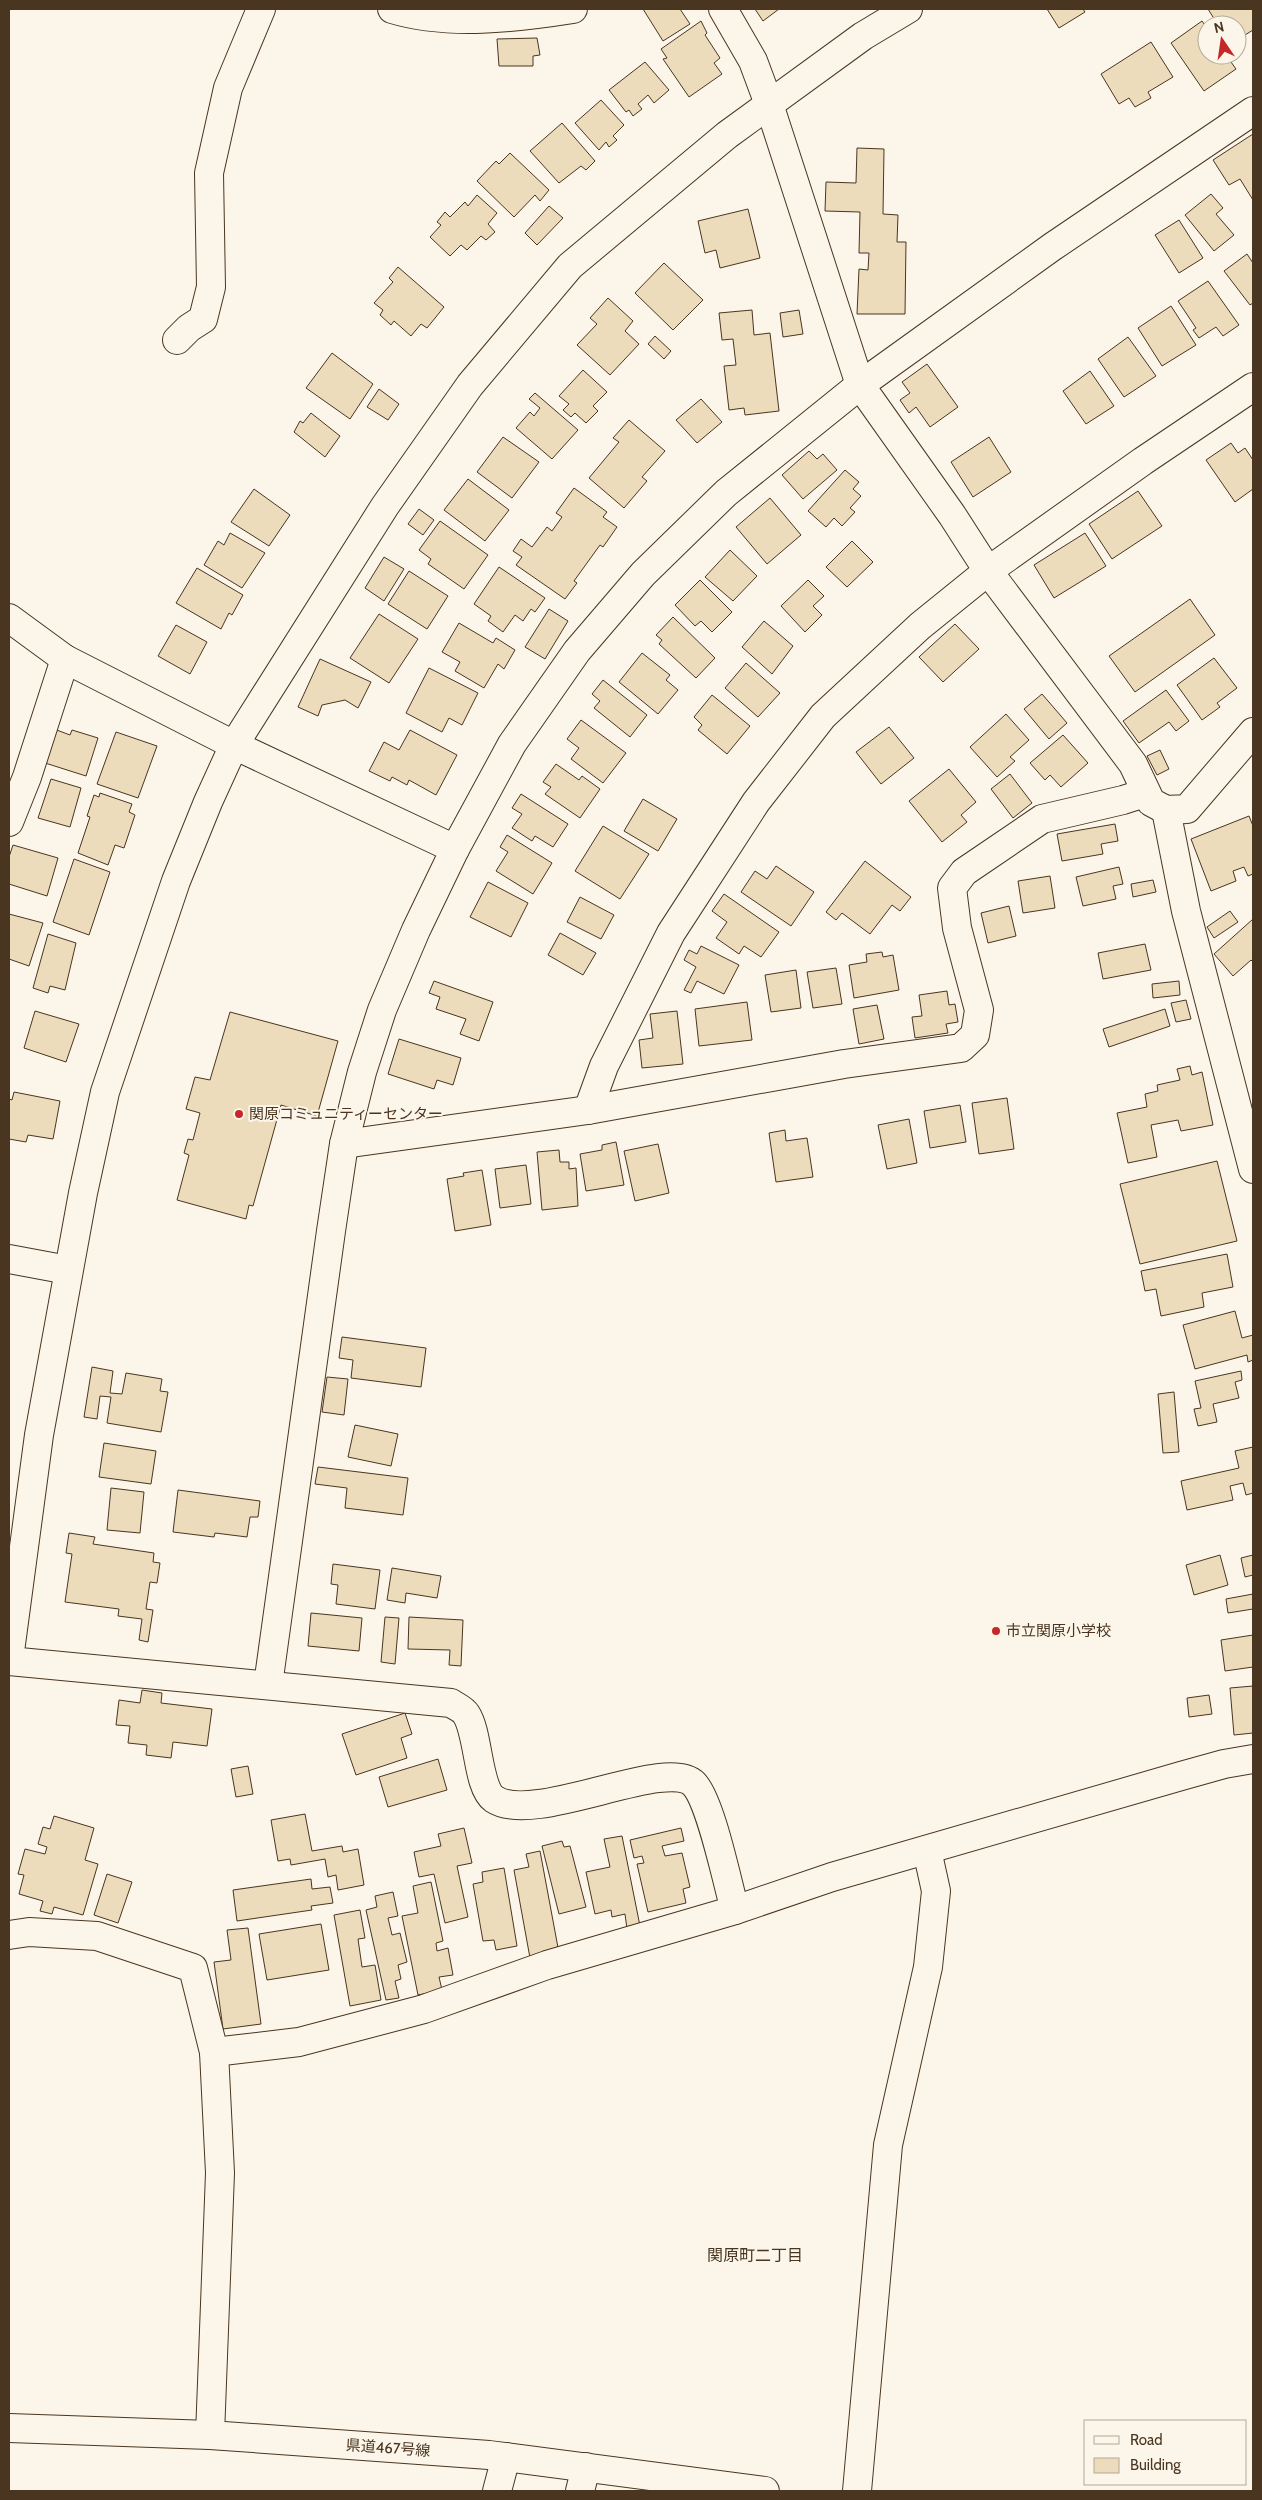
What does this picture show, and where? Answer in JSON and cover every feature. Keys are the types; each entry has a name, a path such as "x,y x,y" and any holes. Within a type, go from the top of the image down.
{"street":[{"path":"177,340 189,328 203,320 211,287 209,173 228,88 260,9"},
{"path":"392,9 456,18 516,18 573,9"},
{"path":"723,9 753,61 769,104 860,385 952,515 988,571 1133,764 1145,793 1151,802 1166,810 1187,809 1253,732"},
{"path":"735,1910 704,1799 693,1783 678,1777 646,1781 540,1803 514,1805 494,1799 484,1784 482,1767 466,1713 451,1702 9,1660 39,1435 68,1270 105,1092 176,881 208,802 234,745 385,506 476,378 570,266 769,104 863,36 908,9"},
{"path":"268,1685 344,1144 362,1072 382,1010 416,930 455,849 512,744 577,651 643,574 726,493 860,385 1052,248 1253,111"},
{"path":"588,1110 604,1066 671,933 756,802 823,716 920,626 988,571 1143,461 1253,387"},
{"path":"9,618 65,659 234,745 455,849"},
{"path":"9,822 27,777 65,659"},
{"path":"344,1144 588,1110 844,1064 961,1048 975,1035 979,1010 957,928 952,888 964,872 1042,819 1145,793"},
{"path":"1166,810 1186,911 1253,1169"},
{"path":"9,1259 68,1270"},
{"path":"214,2052 299,2042 424,2009 548,1965 735,1910 832,1877 1224,1764 1253,1759"},
{"path":"857,2491 888,2145 928,1967 936,1891 927,1850"},
{"path":"9,1935 29,1932 97,1936 193,1968 214,2052 220,2172 210,2435"},
{"name":"県道467号線","path":"9,2428 210,2435 506,2457 583,2479 765,2491"},
{"path":"497,2491 506,2457"}],"building":[{"path":"643,9 680,9 690,24 663,41"},
{"path":"755,9 779,9 763,21"},
{"path":"1047,9 1083,9 1085,12 1059,28"},
{"path":"1208,9 1253,9 1253,30 1247,34 1247,15 1212,15"},
{"path":"701,21 707,33 705,35 720,58 714,63 722,74 689,97 663,59 667,58 661,49"},
{"path":"1197,25 1197,65 1233,65 1236,69 1204,91 1171,43"},
{"path":"537,38 540,55 533,56 533,66 499,66 497,39"},
{"path":"1151,42 1173,77 1148,92 1151,98 1135,107 1129,98 1119,104 1101,74"},
{"path":"645,62 669,90 654,103 648,95 638,104 642,109 633,116 629,110 626,112 609,90"},
{"path":"601,100 624,125 613,136 617,140 609,147 606,142 599,150 575,123"},
{"path":"562,123 595,161 586,170 581,166 559,183 530,151"},
{"path":"1253,134 1253,200 1240,179 1229,185 1213,160"},
{"path":"857,148 884,149 883,214 898,215 897,242 906,242 905,314 857,314 859,269 868,270 869,253 859,253 860,212 825,211 826,182 856,183"},
{"path":"510,153 549,190 540,201 535,195 514,217 477,181 496,161 499,164"},
{"path":"1211,194 1223,208 1216,214 1234,235 1214,251 1185,215"},
{"path":"477,195 497,213 488,224 495,232 486,240 481,236 467,250 461,245 450,256 430,237 441,225 437,222 445,212 450,217 465,202 468,206"},
{"path":"549,206 563,218 537,245 525,233"},
{"path":"748,209 760,258 720,268 716,250 705,253 698,221"},
{"path":"1179,220 1203,258 1179,273 1155,235"},
{"path":"1247,254 1253,263 1253,303 1250,305 1224,271"},
{"path":"664,263 703,300 673,330 635,293"},
{"path":"398,267 444,307 427,328 421,324 411,336 394,321 391,325 380,315 383,310 374,303 393,282 389,278"},
{"path":"1208,281 1239,325 1223,336 1216,327 1199,338 1193,330 1196,328 1178,301"},
{"path":"608,298 633,321 625,331 639,344 610,375 577,345 597,324 590,318"},
{"path":"1171,306 1196,345 1162,366 1138,328"},
{"path":"752,310 754,335 770,333 779,411 745,415 744,408 729,410 724,366 736,365 733,339 722,340 719,313"},
{"path":"799,310 803,334 783,337 780,313"},
{"path":"655,336 671,351 664,359 648,344"},
{"path":"1128,337 1156,376 1124,397 1098,359"},
{"path":"332,353 373,384 350,419 306,388"},
{"path":"927,364 958,407 930,427 916,407 909,413 900,400 910,393 902,382"},
{"path":"583,370 607,392 593,406 598,411 586,423 575,413 571,417 563,410 569,404 559,396"},
{"path":"1090,371 1114,406 1086,424 1063,391"},
{"path":"379,389 399,404 388,420 367,407"},
{"path":"535,393 578,430 552,459 516,428 530,412 534,416 540,408 529,399"},
{"path":"701,399 722,422 697,443 676,420"},
{"path":"311,413 340,436 325,457 294,432 300,421 303,423"},
{"path":"629,420 665,451 642,477 647,481 624,508 589,478 619,442 613,438"},
{"path":"503,437 539,462 512,498 477,472"},
{"path":"989,437 1011,472 973,497 951,462"},
{"path":"1231,443 1238,453 1245,448 1253,460 1253,489 1235,502 1206,460"},
{"path":"809,451 817,459 823,454 837,470 803,499 782,475"},
{"path":"845,470 859,482 853,489 861,496 850,508 855,512 842,526 834,518 826,527 808,511"},
{"path":"468,479 509,510 485,541 444,510"},
{"path":"574,488 607,512 603,517 617,527 603,547 600,545 574,581 577,583 565,599 516,565 522,557 513,551 521,539 532,547 547,527 552,531 562,517 556,513"},
{"path":"254,489 290,515 269,546 231,522"},
{"path":"1138,491 1162,526 1112,559 1089,524"},
{"path":"770,498 801,535 767,564 736,527"},
{"path":"419,509 434,520 423,535 408,524"},
{"path":"440,521 488,555 464,589 428,564 431,559 419,550"},
{"path":"230,533 265,553 242,588 204,565 218,541 224,545"},
{"path":"1085,533 1106,566 1054,598 1034,565"},
{"path":"852,541 873,562 847,587 826,567"},
{"path":"730,550 757,576 733,601 705,577"},
{"path":"384,557 404,569 384,601 365,588"},
{"path":"499,567 545,598 535,612 531,609 523,621 515,615 503,632 488,621 491,616 474,604"},
{"path":"197,568 243,595 232,615 229,613 221,629 176,603"},
{"path":"409,571 448,596 427,629 388,604"},
{"path":"700,580 732,612 712,632 701,621 695,626 675,605"},
{"path":"808,580 824,596 813,606 822,615 805,632 781,606"},
{"path":"1190,599 1215,635 1135,692 1109,656"},
{"path":"549,609 568,621 545,659 525,647"},
{"path":"379,614 418,639 389,683 350,658"},
{"path":"673,617 715,658 696,678 659,644 662,640 656,635"},
{"path":"764,621 793,646 772,674 742,647"},
{"path":"459,623 493,643 496,638 515,650 504,669 498,664 484,688 455,671 460,662 442,652"},
{"path":"955,624 979,649 943,682 919,657"},
{"path":"176,625 207,642 190,674 158,656"},
{"path":"642,653 670,675 666,680 678,690 658,714 619,682"},
{"path":"1214,658 1237,688 1217,703 1220,707 1202,720 1177,685"},
{"path":"320,659 371,682 358,708 345,700 322,705 318,716 298,707"},
{"path":"746,663 780,693 758,717 725,688"},
{"path":"429,668 478,693 462,725 449,718 442,732 406,713"},
{"path":"603,680 647,715 630,737 594,708 600,701 592,694"},
{"path":"1166,690 1189,721 1176,731 1169,722 1139,743 1123,721"},
{"path":"1042,694 1067,723 1049,739 1024,709"},
{"path":"712,695 750,726 727,754 698,730 702,725 694,717"},
{"path":"1006,714 1029,740 1010,757 1015,761 997,777 970,747"},
{"path":"581,720 626,753 603,783 571,759 579,748 567,739"},
{"path":"889,727 914,758 881,784 856,752"},
{"path":"54,729 70,735 72,730 98,738 86,776 42,762"},
{"path":"410,730 457,755 436,795 409,780 407,785 392,777 390,781 369,771 384,742 399,750"},
{"path":"116,732 157,746 138,798 97,784"},
{"path":"1063,735 1088,763 1061,787 1050,775 1045,780 1030,763"},
{"path":"1160,750 1169,769 1157,775 1147,756"},
{"path":"556,764 579,780 582,776 600,789 580,818 545,794 551,787 543,782"},
{"path":"949,769 976,802 961,815 967,822 942,842 909,801"},
{"path":"1010,774 1032,803 1013,818 991,789"},
{"path":"51,779 81,788 70,827 38,818"},
{"path":"100,793 132,804 129,812 135,815 124,848 115,845 108,865 78,853 90,817 87,816 94,795 99,797"},
{"path":"521,794 568,824 553,847 535,836 532,841 512,828 522,814 512,808"},
{"path":"643,799 677,819 658,851 624,831"},
{"path":"1249,816 1253,826 1253,874 1248,876 1244,867 1233,871 1236,881 1211,891 1191,839"},
{"path":"1115,824 1118,841 1101,844 1103,854 1062,861 1057,834"},
{"path":"603,826 649,854 620,899 575,871"},
{"path":"507,835 552,863 533,894 496,871 508,852 500,847"},
{"path":"13,845 58,858 47,896 9,884 9,857"},
{"path":"74,859 110,872 89,935 53,922"},
{"path":"865,861 911,897 900,911 892,905 870,934 842,913 836,920 826,912"},
{"path":"776,866 814,892 791,926 741,892 755,871 767,879"},
{"path":"1119,867 1123,884 1113,886 1116,899 1083,906 1076,877"},
{"path":"1050,876 1055,908 1023,913 1018,881"},
{"path":"1153,880 1156,892 1133,897 1131,884"},
{"path":"488,882 528,903 511,937 470,917"},
{"path":"724,894 779,932 761,957 744,946 739,954 716,938 727,922 712,911"},
{"path":"580,897 614,915 601,939 567,922"},
{"path":"1009,906 1016,936 988,943 981,913"},
{"path":"1230,911 1238,922 1214,938 1207,927"},
{"path":"9,914 43,923 29,966 9,959"},
{"path":"1253,919 1253,962 1251,960 1233,976 1214,954"},
{"path":"560,933 596,953 583,975 548,955"},
{"path":"48,934 76,943 65,990 50,986 48,993 33,988"},
{"path":"1145,944 1151,970 1103,979 1098,953"},
{"path":"701,946 739,965 724,994 697,981 691,993 684,990 696,967 684,960 689,950 697,954"},
{"path":"882,952 883,957 893,955 899,990 854,998 849,965 867,962 866,954"},
{"path":"836,968 842,1004 813,1008 807,972"},
{"path":"796,970 801,1008 771,1012 765,975"},
{"path":"434,981 493,1002 479,1041 460,1034 466,1019 436,1009 440,997 429,993"},
{"path":"1179,981 1180,995 1153,998 1152,984"},
{"path":"947,991 949,1005 955,1004 958,1022 946,1024 948,1033 915,1038 912,1017 922,1016 919,995"},
{"path":"1186,1000 1191,1019 1176,1022 1171,1003"},
{"path":"747,1002 752,1040 699,1046 695,1009"},
{"path":"877,1005 884,1039 859,1044 853,1009"},
{"path":"1165,1009 1170,1026 1109,1047 1103,1029"},
{"path":"35,1011 79,1024 66,1062 24,1048"},
{"path":"677,1011 683,1064 642,1068 639,1040 653,1038 650,1014"},
{"name":"関原コミュニティーセンター","path":"230,1012 338,1041 317,1116 281,1105 253,1206 249,1205 246,1219 177,1200 189,1155 184,1153 188,1139 193,1140 200,1113 186,1109 195,1077 210,1080"},
{"path":"399,1039 461,1058 453,1085 437,1080 434,1089 388,1074"},
{"path":"1190,1066 1192,1075 1202,1072 1213,1125 1181,1131 1178,1120 1151,1125 1157,1157 1128,1163 1117,1113 1147,1107 1145,1094 1158,1091 1157,1085 1180,1080 1177,1069"},
{"path":"14,1092 60,1101 53,1139 28,1135 26,1142 9,1139 9,1099 12,1100"},
{"path":"1007,1098 1014,1149 979,1154 972,1103"},
{"path":"960,1105 966,1142 930,1148 924,1111"},
{"path":"909,1119 917,1163 887,1169 878,1125"},
{"path":"785,1130 786,1141 807,1138 813,1177 776,1182 769,1133"},
{"path":"616,1142 624,1185 586,1191 580,1154 602,1150 602,1145"},
{"path":"658,1144 669,1193 635,1201 624,1151"},
{"path":"559,1150 560,1162 569,1162 569,1169 576,1168 578,1206 542,1210 537,1152"},
{"path":"1217,1161 1237,1241 1140,1264 1120,1184"},
{"path":"526,1165 531,1204 500,1208 495,1169"},
{"path":"482,1170 491,1225 455,1231 447,1179 464,1176 463,1173"},
{"path":"1227,1254 1233,1287 1202,1293 1204,1307 1161,1316 1156,1289 1145,1291 1141,1271"},
{"path":"1235,1311 1242,1338 1253,1335 1253,1360 1248,1362 1247,1355 1195,1369 1183,1325"},
{"path":"342,1337 426,1348 421,1387 351,1378 353,1360 339,1358"},
{"path":"92,1367 113,1371 110,1393 122,1394 126,1373 162,1379 160,1391 168,1392 161,1432 107,1423 111,1397 100,1396 97,1419 84,1417"},
{"path":"1241,1371 1242,1380 1235,1382 1239,1398 1213,1404 1217,1422 1198,1426 1194,1409 1201,1408 1195,1381"},
{"path":"327,1377 348,1379 344,1415 322,1412"},
{"path":"1174,1392 1179,1452 1163,1453 1158,1394"},
{"path":"355,1425 398,1434 391,1466 348,1457"},
{"path":"104,1443 156,1451 151,1484 99,1477"},
{"path":"1253,1447 1253,1493 1246,1495 1243,1483 1230,1486 1233,1500 1187,1510 1181,1481 1239,1468 1235,1451"},
{"path":"318,1467 408,1478 403,1515 345,1508 347,1488 315,1484"},
{"path":"111,1488 144,1492 140,1533 107,1530"},
{"path":"178,1490 260,1501 258,1517 250,1517 247,1537 215,1533 214,1537 173,1532"},
{"path":"69,1533 95,1537 93,1544 154,1553 153,1562 160,1563 157,1583 150,1582 146,1609 153,1610 148,1642 139,1640 142,1619 118,1616 119,1609 65,1602 72,1554 66,1553"},
{"path":"1220,1555 1228,1585 1194,1595 1186,1565"},
{"path":"1253,1555 1253,1575 1245,1577 1241,1558"},
{"path":"333,1564 380,1570 375,1609 336,1604 338,1585 331,1584"},
{"path":"392,1568 441,1576 437,1598 406,1593 405,1603 387,1600"},
{"path":"1253,1594 1253,1609 1228,1613 1226,1599"},
{"path":"311,1613 362,1618 359,1651 308,1646"},
{"path":"385,1617 399,1618 395,1664 381,1662"},
{"path":"409,1617 463,1620 461,1666 449,1665 450,1650 408,1649"},
{"path":"1253,1635 1253,1667 1225,1671 1221,1640"},
{"path":"1253,1686 1253,1733 1234,1735 1230,1688"},
{"path":"142,1690 162,1693 161,1703 212,1709 207,1746 173,1742 171,1758 146,1755 147,1745 128,1743 130,1726 116,1725 119,1700 140,1703"},
{"path":"1209,1695 1212,1714 1189,1717 1187,1698"},
{"path":"405,1713 412,1734 401,1738 407,1758 356,1775 342,1734"},
{"path":"438,1759 447,1790 388,1807 379,1777"},
{"path":"248,1766 253,1794 236,1797 231,1769"},
{"path":"305,1814 312,1851 342,1846 343,1852 358,1849 364,1885 338,1890 336,1875 328,1877 325,1859 291,1865 290,1859 278,1861 271,1820"},
{"path":"54,1816 94,1828 85,1860 98,1864 83,1915 54,1907 52,1914 40,1911 43,1901 19,1894 24,1875 18,1874 25,1849 45,1854 47,1847 38,1844 43,1827 50,1829"},
{"path":"464,1828 472,1863 457,1866 468,1917 445,1923 434,1874 419,1877 414,1852 441,1846 438,1834"},
{"path":"681,1828 684,1841 662,1846 665,1856 682,1853 690,1887 683,1889 686,1903 648,1912 637,1864 644,1863 642,1856 634,1858 630,1840"},
{"path":"622,1836 640,1926 627,1929 625,1914 612,1917 611,1910 595,1914 586,1872 610,1867 604,1839"},
{"path":"562,1841 564,1847 570,1846 586,1907 559,1914 542,1846"},
{"path":"540,1851 559,1953 530,1958 514,1870 529,1867 526,1854"},
{"path":"504,1868 517,1946 496,1950 494,1940 483,1941 473,1884 483,1882 482,1872"},
{"path":"107,1874 132,1882 118,1923 94,1915"},
{"path":"311,1879 312,1889 330,1887 333,1903 311,1906 312,1910 237,1921 233,1890"},
{"path":"431,1882 443,1941 436,1943 437,1951 448,1948 453,1975 439,1977 442,1990 418,1995 402,1916 418,1913 413,1886"},
{"path":"393,1892 398,1916 388,1918 392,1935 400,1933 407,1962 398,1965 401,1979 395,1981 399,1998 386,2000 366,1910 377,1907 375,1896"},
{"path":"360,1910 365,1938 358,1939 362,1967 375,1965 381,2000 350,2006 334,1915"},
{"path":"321,1924 329,1970 267,1980 259,1934"},
{"path":"248,1928 261,2024 223,2029 214,1962 231,1960 227,1930"}],"place":[{"name":"関原コミュニティーセンター","path":"239,1114"},
{"name":"市立関原小学校","path":"996,1631"}],"district":[{"name":"関原町二丁目","path":"755,2255"}]}
